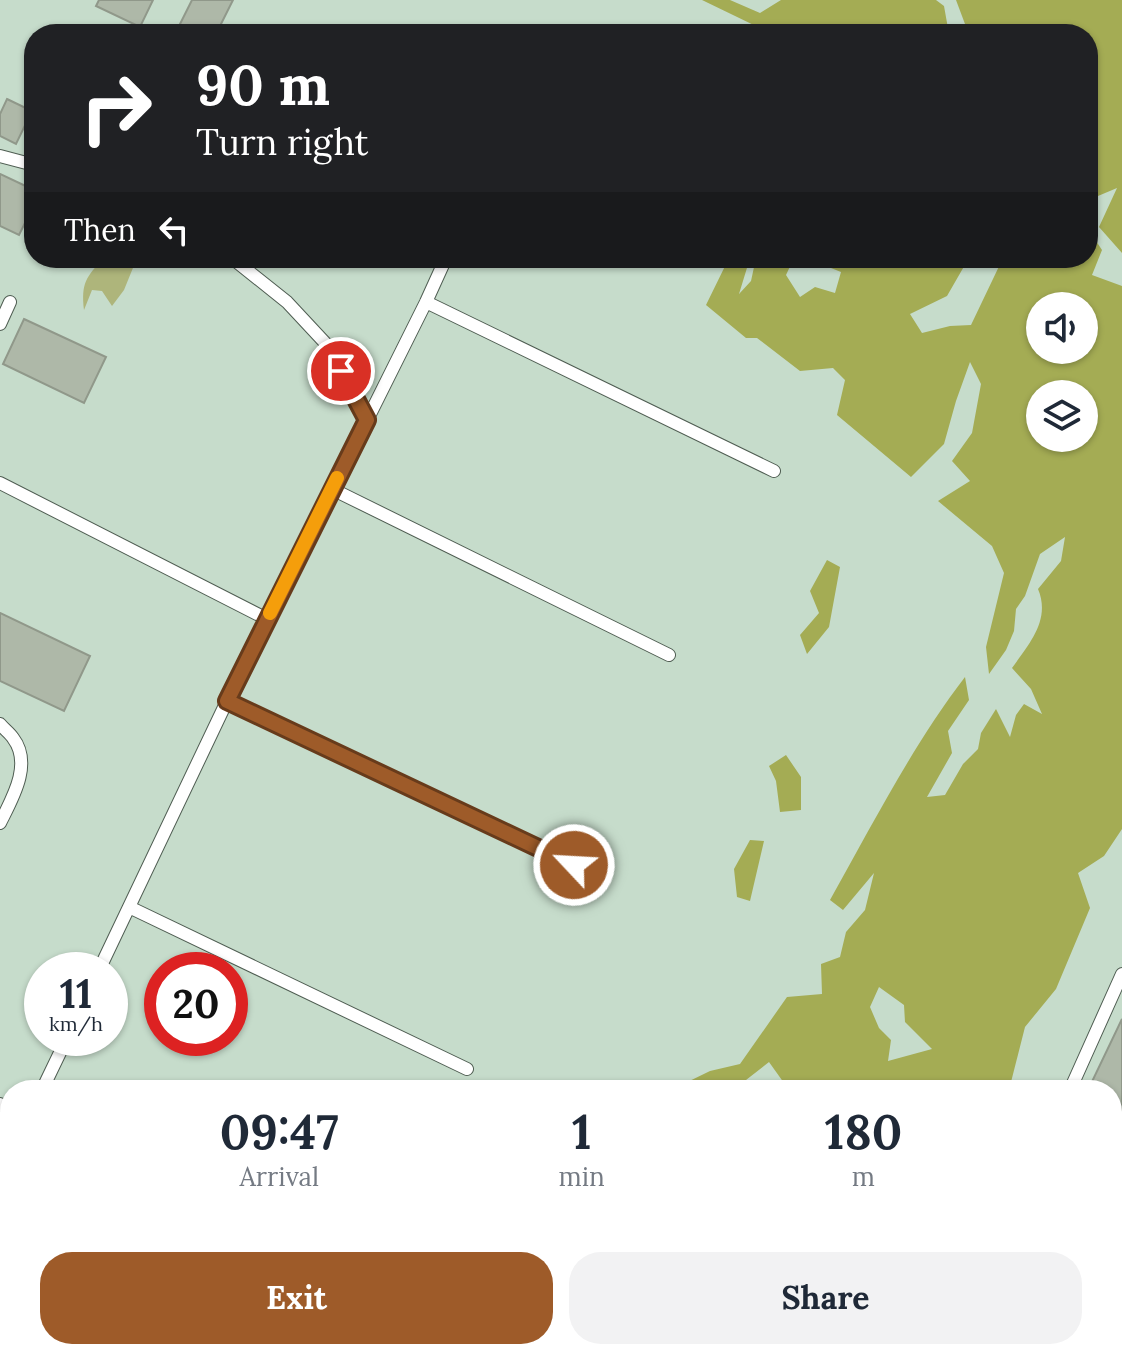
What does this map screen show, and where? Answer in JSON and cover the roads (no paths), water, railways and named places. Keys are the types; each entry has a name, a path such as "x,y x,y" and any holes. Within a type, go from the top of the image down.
{"lane":[{"path":"0,156 24,162"},
{"path":"244,268 287,302 328,346 367,420"},
{"path":"108,952 267,619 441,268"},
{"path":"0,324 10,302"},
{"path":"426,302 774,471"},
{"path":"0,483 267,619"},
{"path":"332,489 669,655"},
{"path":"227,701 574,865"},
{"path":"0,724 16,741 21,760 18,786 0,823"},
{"path":"129,907 467,1069"},
{"path":"1074,1080 1122,974"},
{"path":"47,1080 58,1056"}]}
